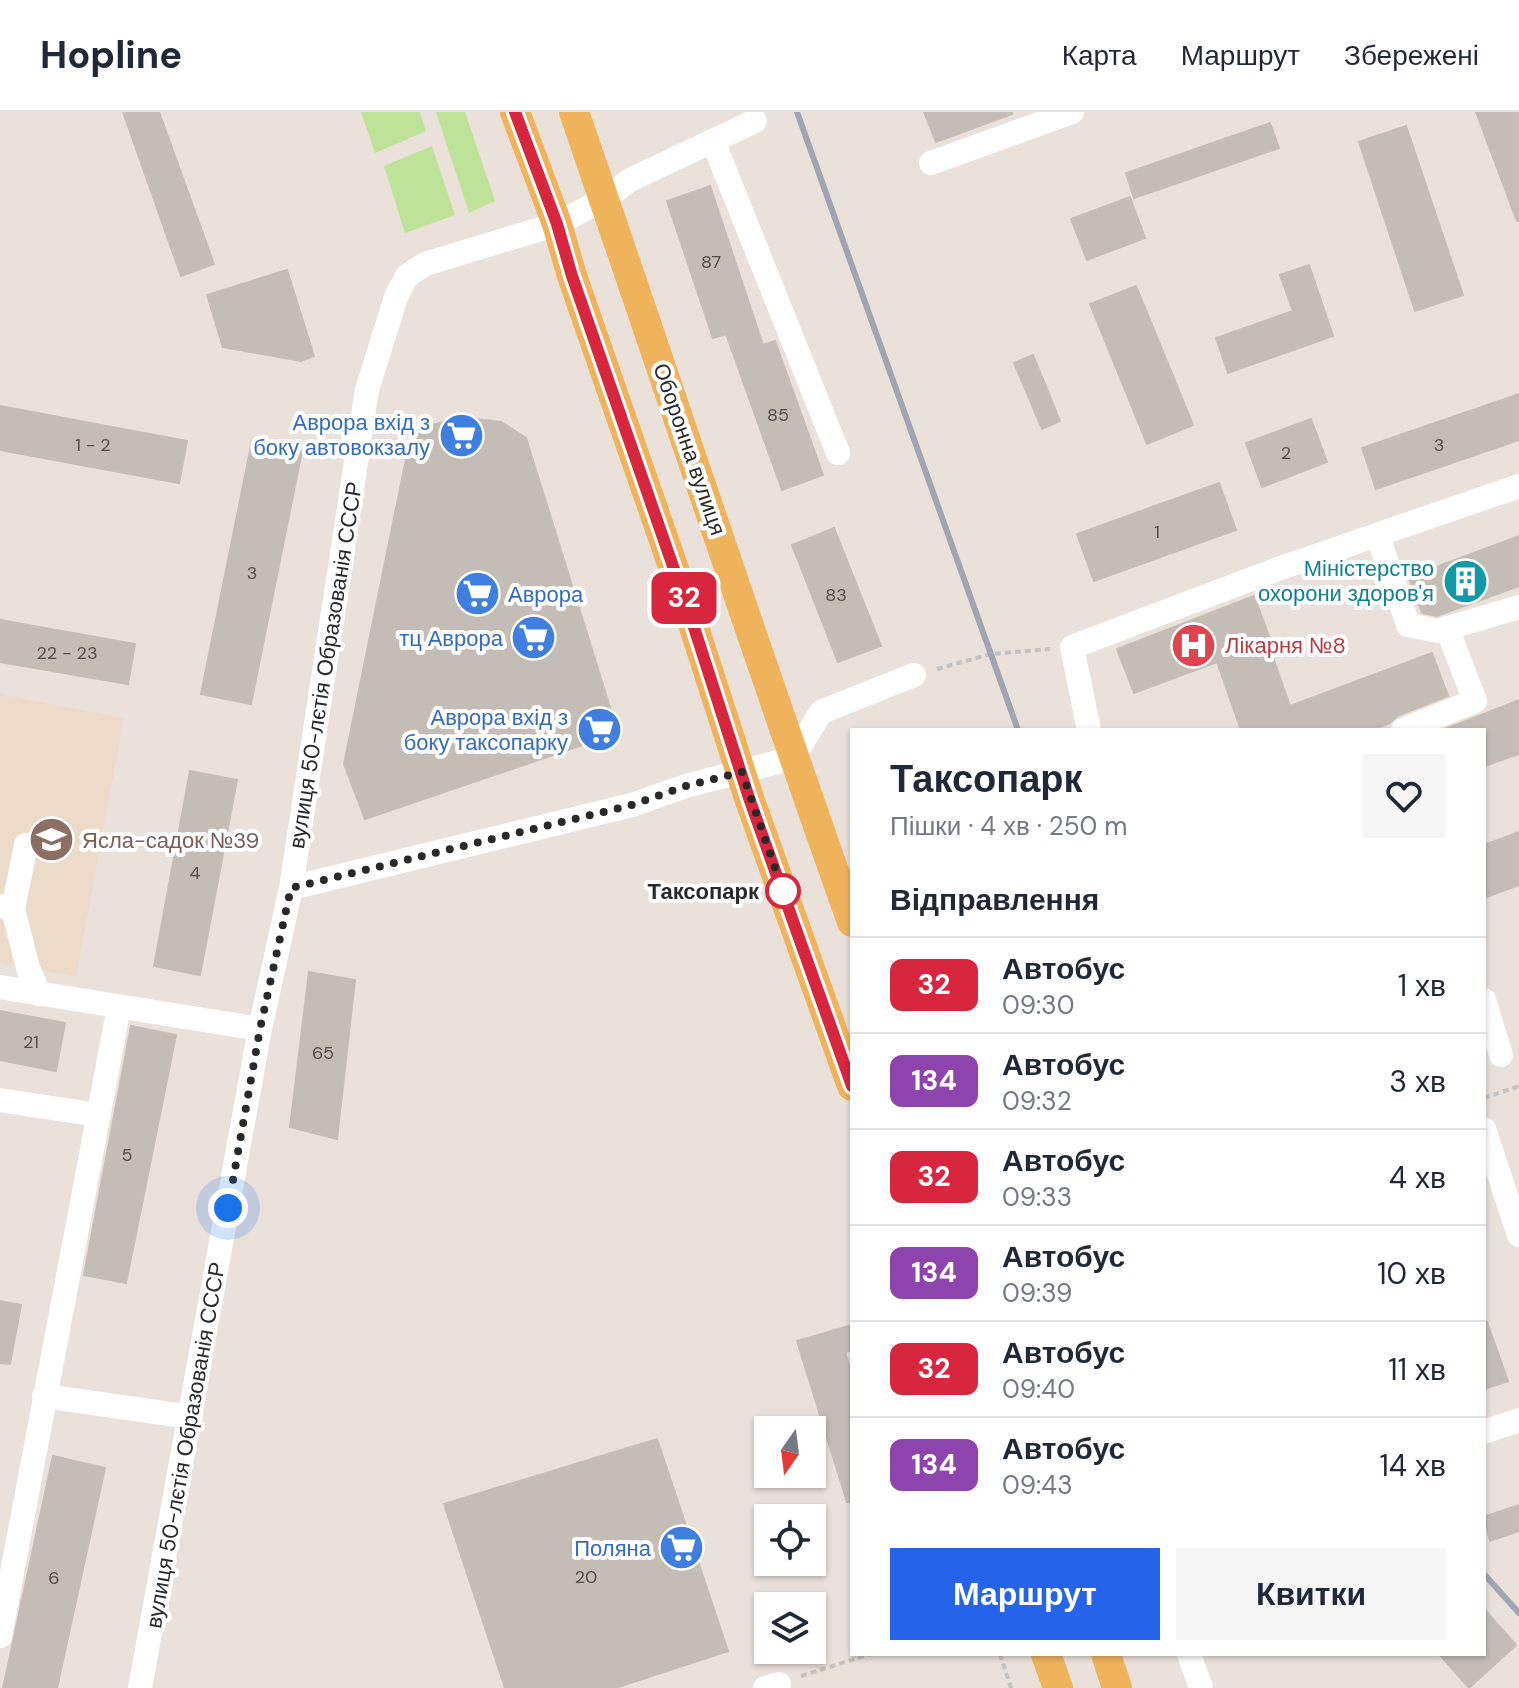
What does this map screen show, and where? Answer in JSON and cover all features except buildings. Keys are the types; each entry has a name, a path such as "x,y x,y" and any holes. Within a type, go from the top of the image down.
{"main road":[{"path":"515,112 557,224 572,276 850,1080"},
{"name":"Оборонна вулиця","path":"574,112 606,198 793,758 850,916"},
{"path":"1047,1656 1058,1688"},
{"path":"1107,1656 1117,1688"}],"street":[{"path":"931,163 1072,112"},
{"name":"вулиця 50-лєтія Образованія СССР","path":"140,1688 260,1029 291,888 367,390 396,297 407,276 425,264 557,224 606,198 630,180 755,121"},
{"path":"713,141 838,453"},
{"path":"1089,728 1072,647 1278,569 1519,486"},
{"path":"1378,536 1408,625 1438,631 1519,607"},
{"path":"1408,728 1475,701 1447,628"},
{"path":"291,888 632,805 686,786 793,758 821,712 914,675"},
{"path":"26,845 6,908 39,994"},
{"path":"0,987 260,1029"},
{"path":"1486,1006 1501,1055"},
{"path":"0,1636 119,1007"},
{"path":"0,1100 98,1115"},
{"path":"1486,1135 1519,1235"},
{"path":"44,1396 191,1417"},
{"path":"1486,1431 1519,1420"},
{"path":"1190,1656 1201,1688"}],"path":[{"path":"914,675 991,654 1072,647"},
{"path":"1486,1097 1519,1086"},
{"path":"772,1686 865,1656"},
{"path":"1001,1656 1011,1688"}],"shaded area":[{"name":"Ясла-садок №39","path":"0,694 124,718 76,977 0,963"}],"green space":[{"path":"361,112 420,112 426,131 375,153"},
{"path":"436,112 465,112 495,201 469,213"},
{"path":"432,146 455,215 405,233 384,166"}],"railway":[{"path":"797,112 1017,728"},
{"path":"1486,1576 1519,1613"}],"bus line":[{"name":"32","path":"515,112 557,224 749,798 850,1080"}],"place":[{"name":"Аврора вхід з боку автовокзалу","path":"461,435"},
{"name":"Міністерство охорони здоров'я","path":"1465,581"},
{"name":"Аврора","path":"477,594"},
{"name":"тц Аврора","path":"534,638"},
{"name":"Лікарня №8","path":"1194,645"},
{"name":"Аврора вхід з боку таксопарку","path":"599,730"},
{"name":"Ясла-садок №39","path":"51,840"},
{"name":"Таксопарк","path":"783,891"},
{"name":"Поляна","path":"682,1548"}],"route":[{"path":"228,1208 260,1029 291,888 632,805 686,786 742,772 783,891"}]}
